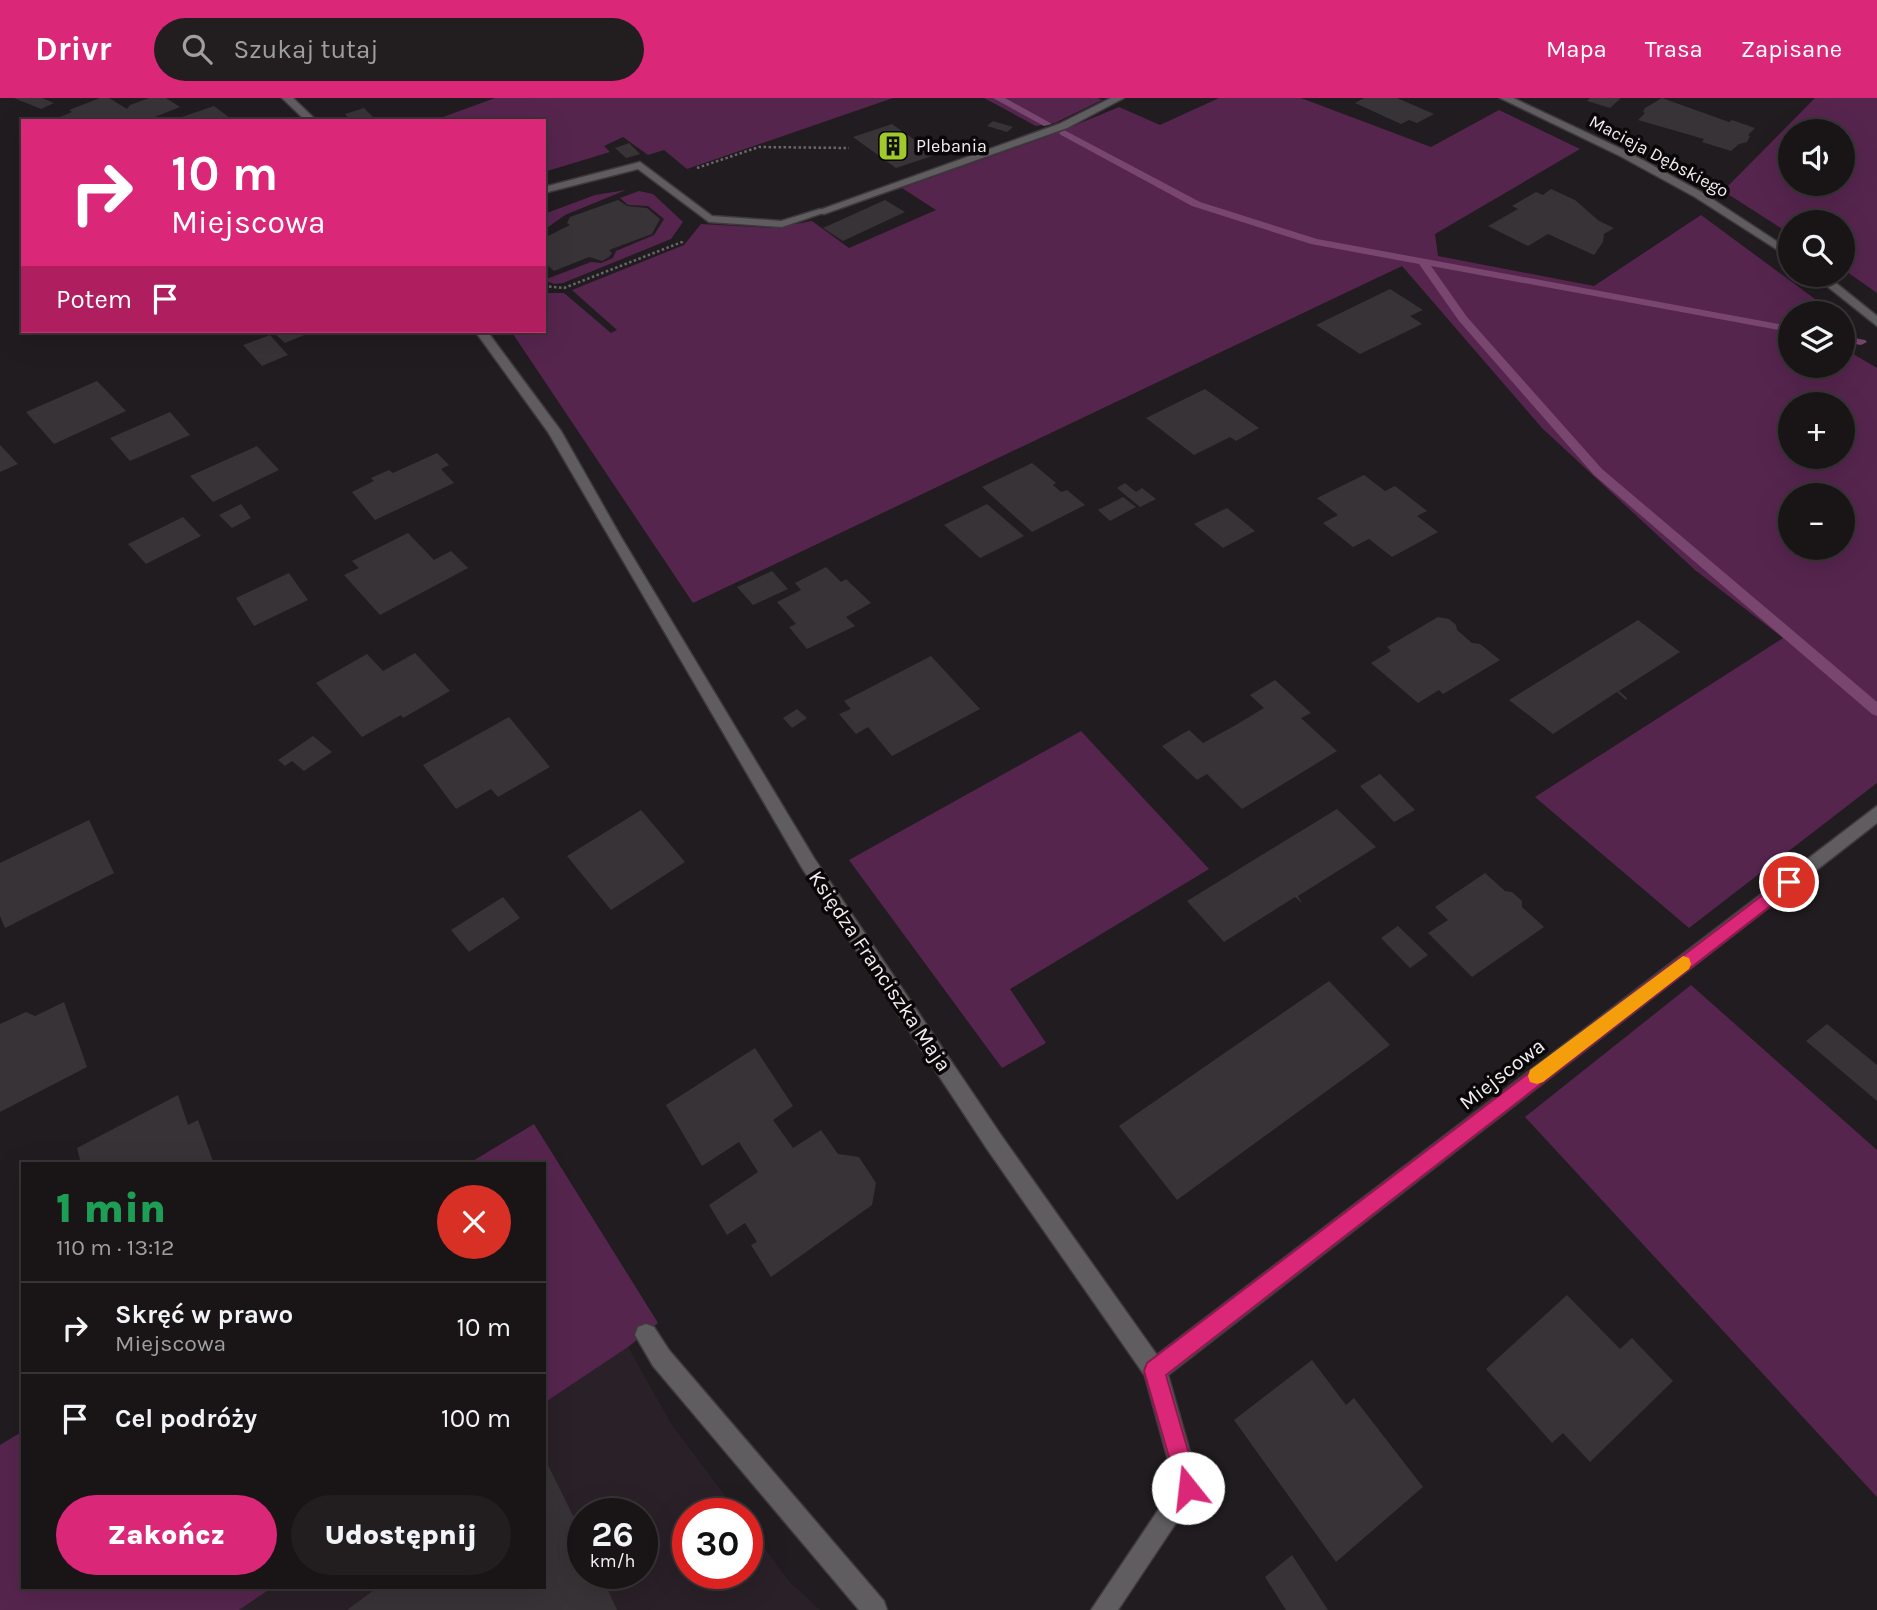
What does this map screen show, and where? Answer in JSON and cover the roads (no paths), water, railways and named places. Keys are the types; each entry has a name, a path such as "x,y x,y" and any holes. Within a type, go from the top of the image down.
{"street":[{"path":"287,98 310,119"},
{"path":"546,189 640,165 709,219 782,224 1062,126 1119,98"},
{"name":"Macieja Dębskiego","path":"1505,98 1624,154 1699,195 1778,246"},
{"path":"1834,287 1877,322"},
{"name":"Księdza Franciszka Maja","path":"482,333 554,431 808,863 993,1142 1155,1371 1188,1488 1103,1610"},
{"name":"Miejscowa","path":"1155,1371 1877,813"},
{"path":"646,1335 661,1358 875,1610"}],"waterway":[{"path":"998,98 1047,124"},
{"path":"1064,133 1196,204 1315,242 1422,262"},
{"path":"1422,262 1778,327"},
{"path":"1422,262 1463,319 1598,472 1877,710"},
{"path":"1855,341 1861,342"}],"place":[{"name":"Plebania","path":"893,146"}]}
